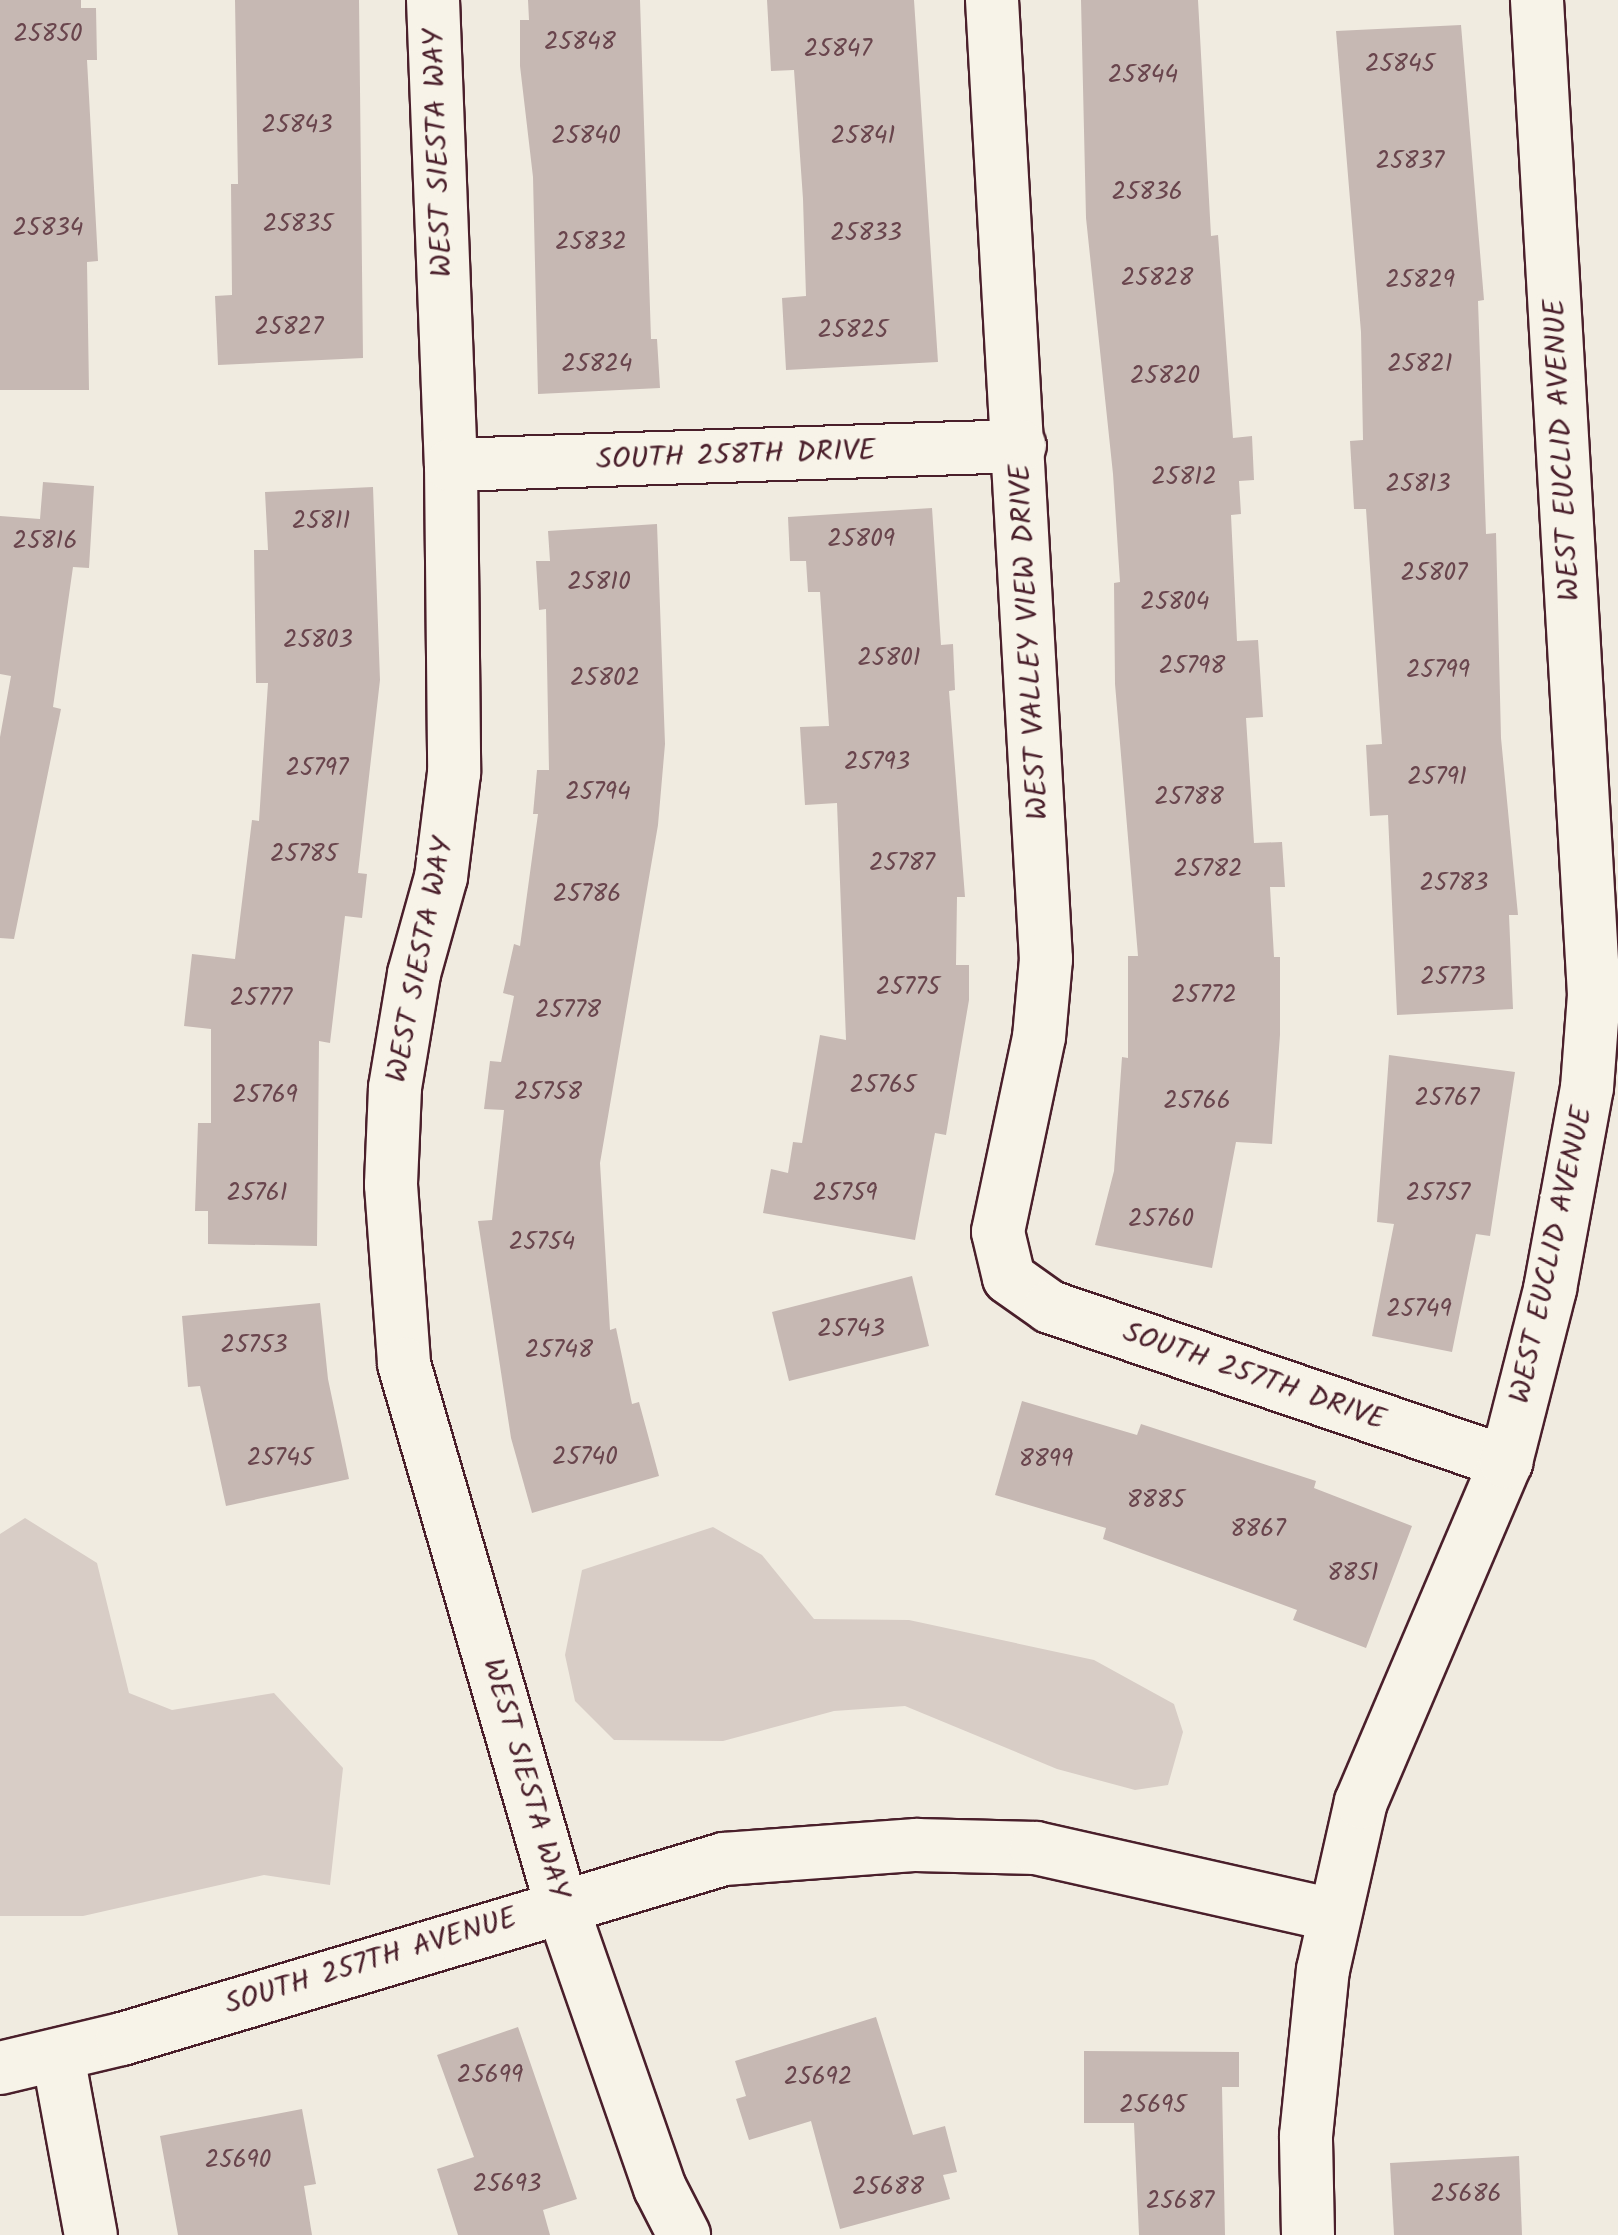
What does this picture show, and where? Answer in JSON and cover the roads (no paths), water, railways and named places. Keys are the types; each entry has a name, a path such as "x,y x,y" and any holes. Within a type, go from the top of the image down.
{"street":[{"name":"WEST SIESTA WAY","path":"433,0 452,465 454,773 442,876 414,974 396,1088 395,1270 404,1364 561,1904 660,2188 684,2235"},
{"name":"WEST VALLEY VIEW DRIVE","path":"992,0 1046,958 1039,1037 998,1232 1009,1278"},
{"name":"WEST EUCLID AVENUE","path":"1308,2235 1306,2136 1334,1915 1360,1802 1506,1462 1574,1175 1594,995 1538,0"},
{"name":"SOUTH 258TH DRIVE","path":"452,465 1020,446"},
{"name":"SOUTH 257TH DRIVE","path":"1009,1278 1050,1307 1506,1462"},
{"name":"SOUTH 257TH AVENUE","path":"0,2068 58,2056 561,1904 724,1859 916,1844 1036,1848 1334,1915"},
{"path":"58,2056 91,2235"}]}
